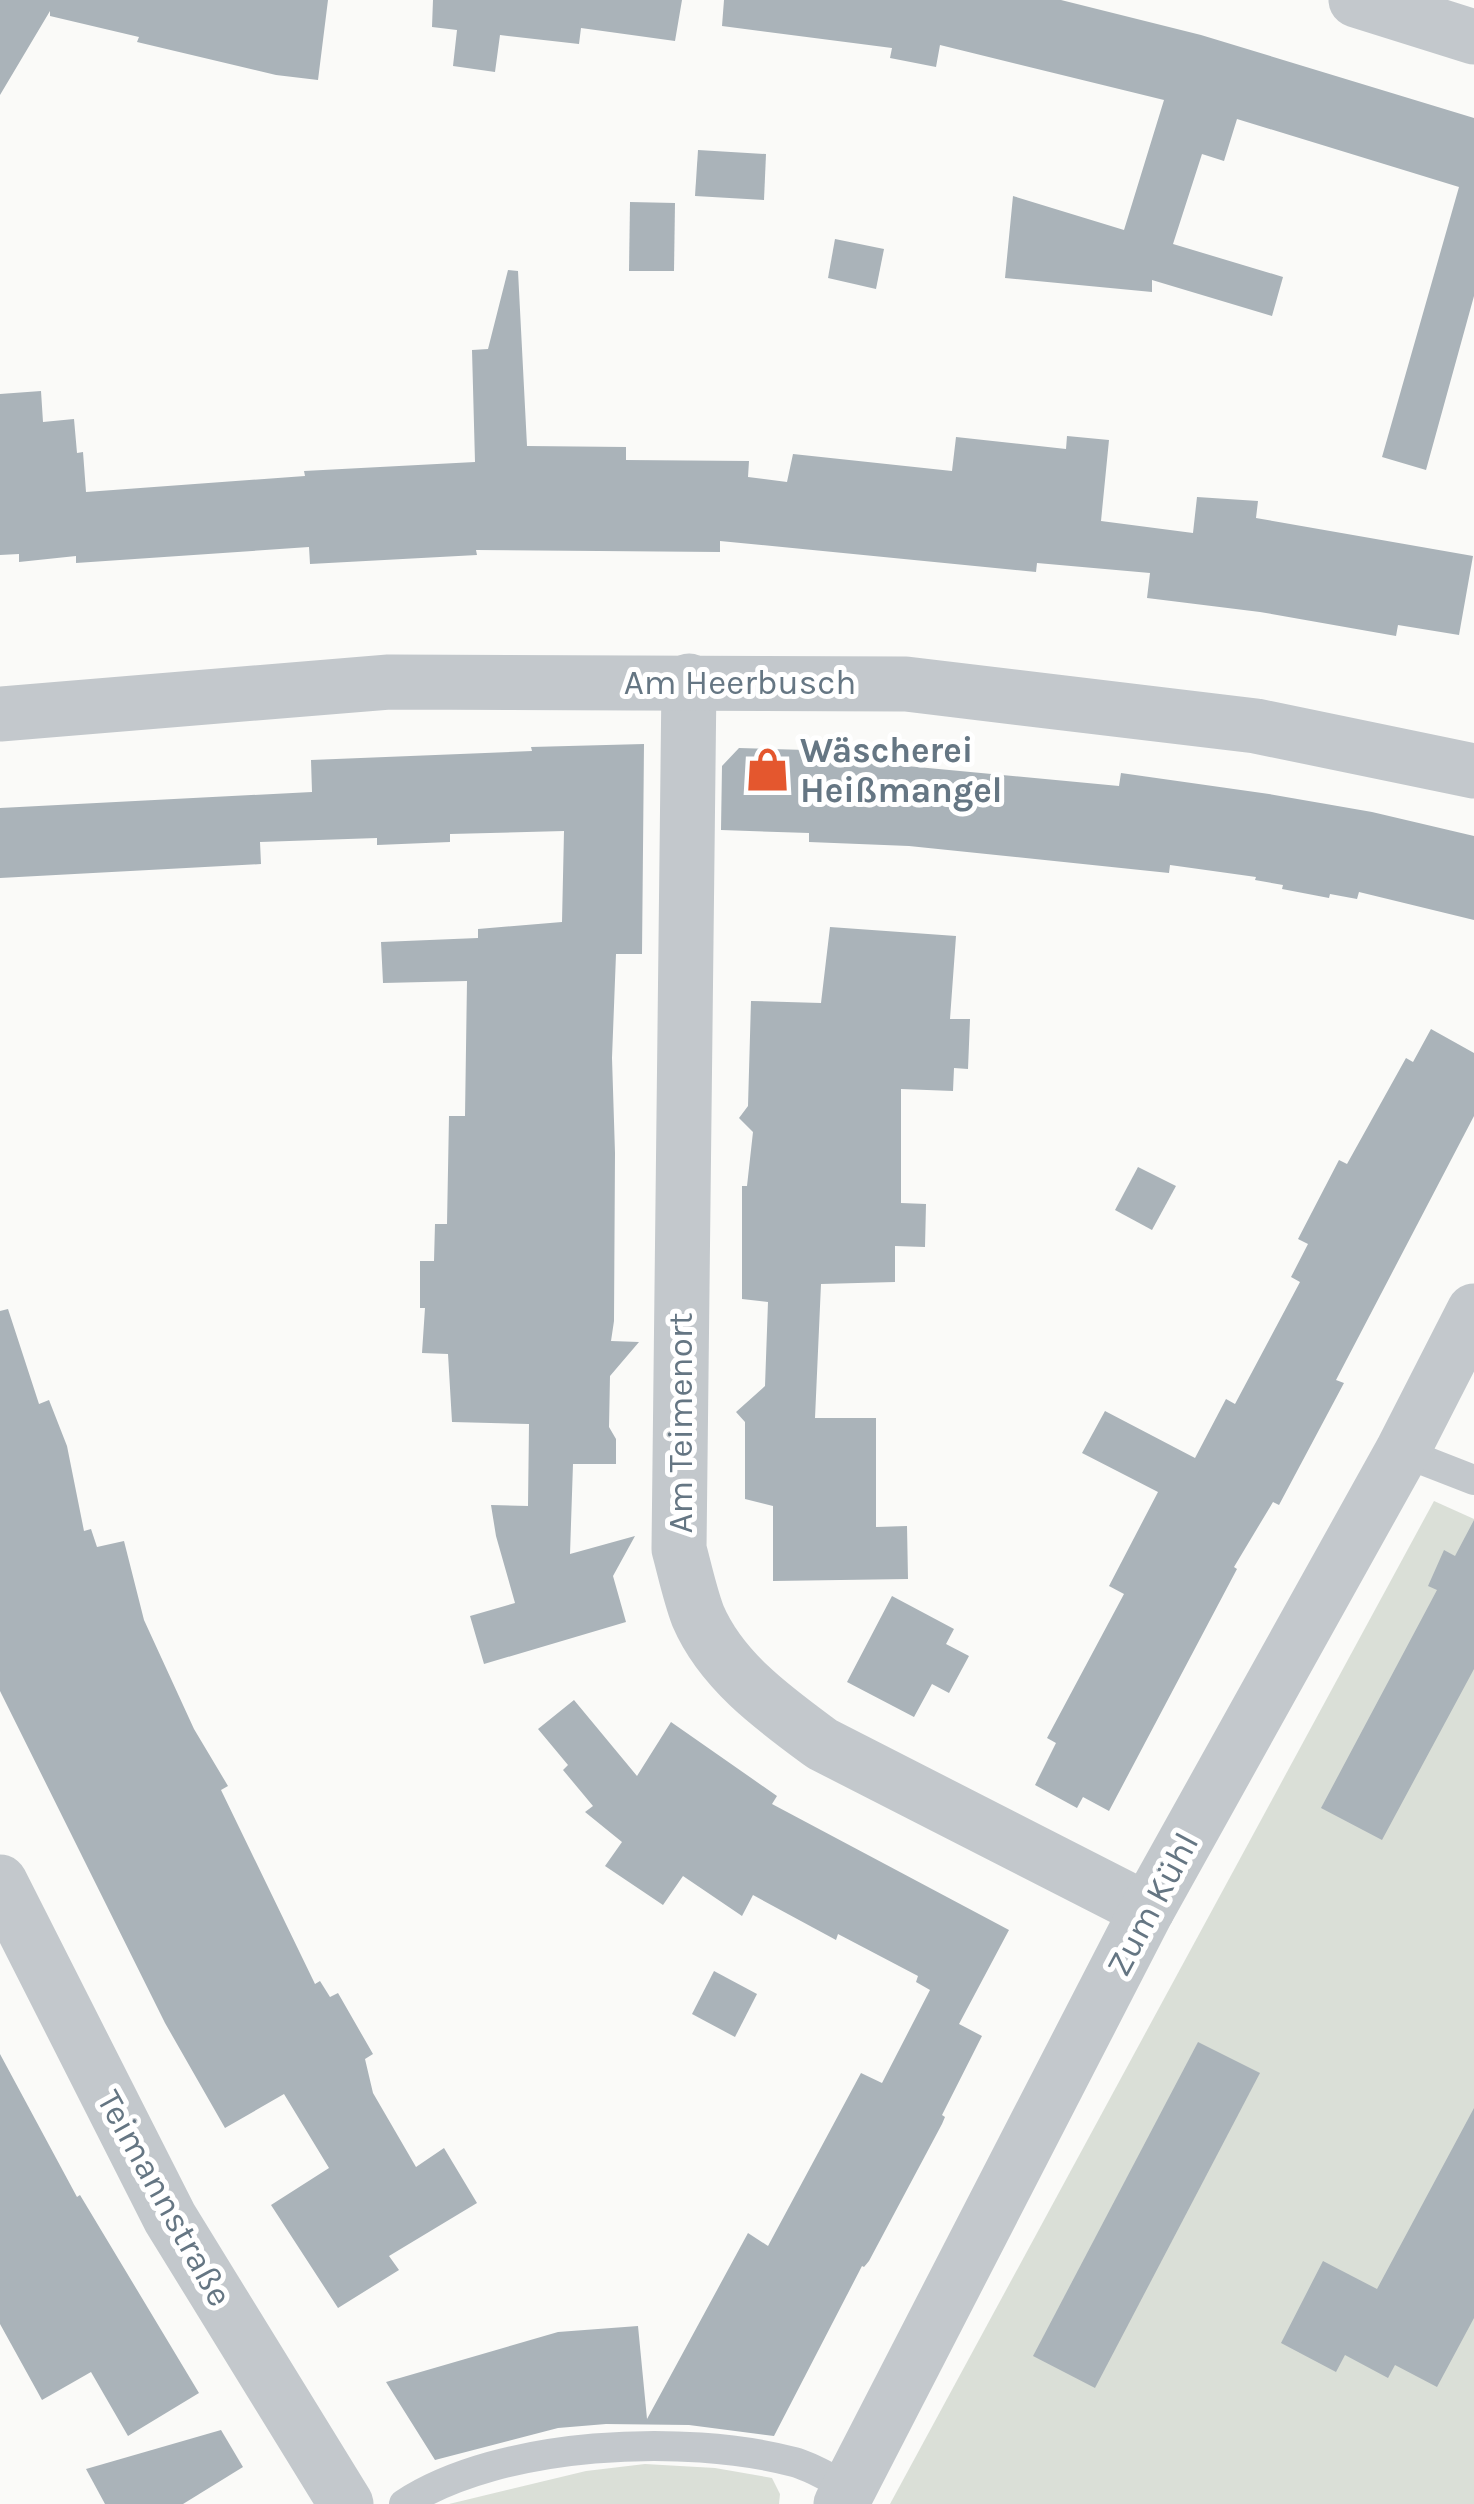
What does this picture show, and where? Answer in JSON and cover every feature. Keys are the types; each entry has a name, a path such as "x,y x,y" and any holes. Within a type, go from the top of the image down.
{"street":[{"path":"1356,0 1474,37"},
{"name":"Am Teimenort","path":"688,681 678,1549 699,1618 732,1670 822,1744 1147,1910"},
{"name":"Am Heerbusch","path":"0,714 389,682 906,684 1256,726 1474,771"},
{"name":"Zum Kühl","path":"846,2496 1147,1910 1402,1452 1474,1311"},
{"name":"Teimannstraße","path":"0,1882 170,2218 346,2504"}],"lane":[{"path":"1402,1452 1474,1480"},
{"path":"404,2504 421,2493 482,2469 557,2454 660,2444 726,2450 797,2463 846,2496"}],"shaded area":[{"path":"1434,1501 1474,1519 1474,2504 890,2504"},
{"path":"645,2464 715,2468 772,2478 780,2494 779,2504 449,2504 586,2471"}],"building":[{"path":"0,0 328,0 318,80 276,75 137,42 139,37 50,16 50,11 0,95"},
{"path":"433,0 682,0 675,41 581,28 579,44 500,35 495,72 453,66 457,30 432,27"},
{"path":"724,0 1061,0 1201,35 1474,118 1474,296 1426,470 1382,457 1459,187 1237,119 1224,161 1202,154 1173,244 1283,277 1272,316 1152,280 1152,292 1005,278 1013,196 1124,230 1164,100 940,45 936,67 890,58 892,48 722,26"},
{"path":"698,150 766,154 764,200 695,196"},
{"path":"630,202 675,203 674,271 629,271"},
{"path":"835,239 884,249 876,289 828,278"},
{"path":"508,270 518,271 527,446 626,447 626,460 749,461 748,477 787,482 793,454 952,471 956,437 1066,449 1067,436 1109,440 1101,521 1193,533 1197,497 1258,501 1256,518 1473,556 1459,635 1398,625 1396,636 1260,612 1147,598 1150,573 1037,563 1036,572 720,541 720,552 476,550 477,555 310,564 309,547 76,563 76,556 19,562 19,554 0,555 0,394 41,391 43,422 74,419 77,453 83,452 86,492 305,476 304,471 475,462 472,350 488,349"},
{"path":"644,744 642,954 616,954 612,1058 615,1153 611,1341 639,1342 610,1376 609,1427 616,1439 616,1464 573,1464 570,1554 635,1536 613,1576 626,1622 484,1664 470,1616 515,1603 491,1505 528,1506 529,1424 452,1422 448,1354 422,1353 425,1308 420,1308 420,1261 434,1261 435,1224 447,1224 449,1116 465,1116 467,981 383,983 381,942 478,938 478,929 562,922 564,831 450,834 450,842 377,845 377,838 260,842 261,864 0,878 0,808 312,792 311,760"},
{"path":"739,748 876,752 875,763 1119,786 1121,773 1372,812 1474,836 1474,920 1359,892 1357,899 1330,894 1329,898 1282,889 1283,885 1255,880 1256,877 1170,865 1169,873 909,846 809,842 809,833 721,830 722,766"},
{"path":"830,927 956,936 950,1019 970,1019 968,1069 954,1068 953,1091 901,1089 901,1203 926,1204 925,1247 895,1246 895,1282 821,1284 815,1418 876,1418 876,1527 907,1526 908,1579 773,1581 773,1506 745,1499 745,1422 736,1412 765,1386 768,1302 742,1299 742,1186 747,1186 753,1132 739,1118 748,1106 751,1001 821,1003"},
{"path":"1431,1029 1474,1053 1474,1116 1336,1380 1344,1383 1279,1505 1273,1502 1234,1567 1237,1569 1109,1811 1083,1797 1077,1808 1035,1785 1056,1743 1047,1738 1124,1594 1109,1586 1158,1492 1082,1453 1105,1411 1195,1458 1226,1399 1235,1404 1300,1282 1291,1277 1308,1244 1298,1239 1339,1160 1347,1164 1406,1058 1413,1062"},
{"path":"1138,1167 1176,1186 1152,1230 1115,1210"},
{"path":"8,1309 39,1404 49,1400 67,1446 84,1531 91,1529 97,1547 124,1541 144,1620 194,1729 228,1786 221,1790 315,1984 320,1981 330,1997 338,1993 373,2054 365,2059 373,2093 416,2167 444,2148 477,2203 389,2256 399,2270 338,2308 271,2205 329,2168 284,2094 225,2128 165,2023 0,1691 0,1311"},
{"path":"1474,1520 1474,1669 1382,1840 1321,1808 1437,1590 1428,1586 1444,1550 1455,1556"},
{"path":"892,1596 954,1629 946,1644 969,1656 949,1693 932,1684 914,1717 847,1682"},
{"path":"574,1700 637,1776 671,1722 777,1796 772,1804 1009,1930 959,2024 982,2036 942,2115 942,2124 869,2261 862,2266 774,2436 689,2425 606,2424 558,2428 435,2460 386,2382 558,2332 638,2326 647,2419 748,2233 768,2246 861,2073 882,2083 930,1990 916,1982 918,1976 838,1934 836,1940 753,1895 742,1916 683,1876 663,1905 605,1866 622,1842 585,1812 593,1806 563,1770 568,1765 538,1729"},
{"path":"714,1971 757,1994 735,2037 692,2014"},
{"path":"1198,2042 1260,2073 1095,2388 1033,2356"},
{"path":"0,2054 77,2197 80,2195 199,2393 128,2436 91,2372 42,2400 0,2324"},
{"path":"1474,2108 1474,2318 1437,2387 1395,2365 1388,2378 1345,2355 1336,2372 1281,2343 1323,2261 1377,2289"},
{"path":"221,2430 243,2467 183,2504 105,2504 86,2469"}],"place":[{"name":"Wäscherei Heißmangel","path":"767,770"}]}
